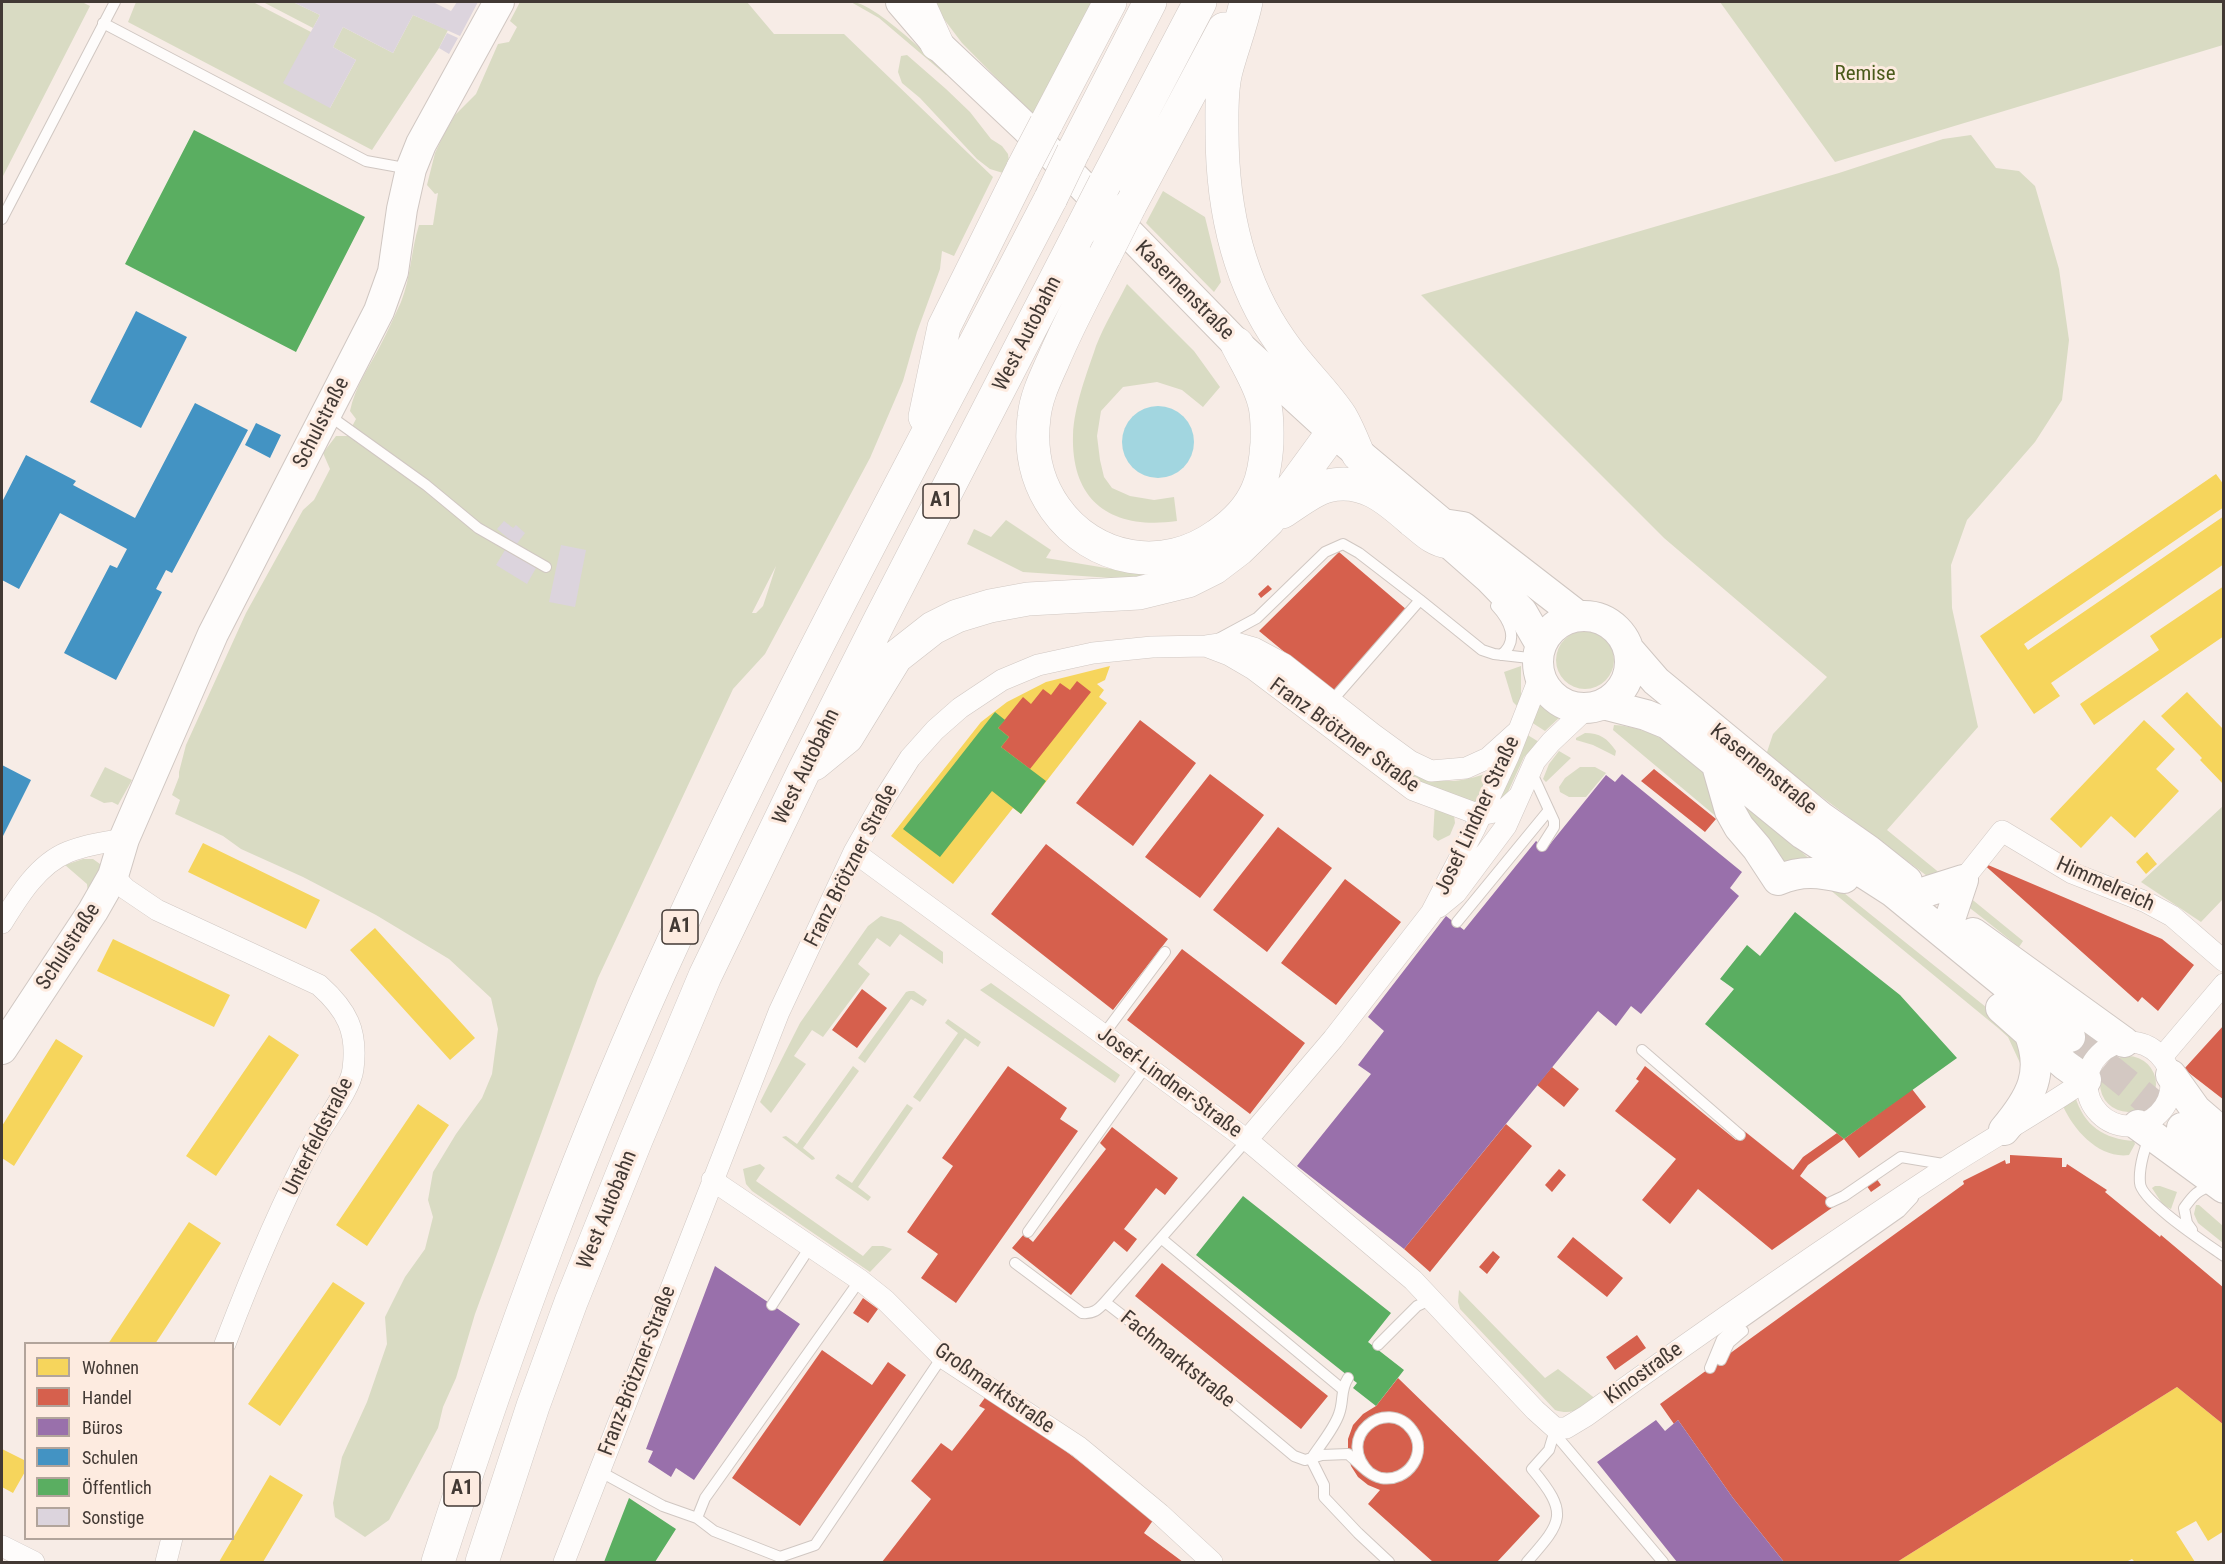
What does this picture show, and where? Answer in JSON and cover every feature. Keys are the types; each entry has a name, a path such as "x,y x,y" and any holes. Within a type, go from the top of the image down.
{"highway":[{"path":"918,2 936,44"},
{"path":"917,456 944,327 1023,168 1110,2"},
{"name":"West Autobahn","path":"438,1563 485,1416 543,1257 594,1125 675,939 772,733 1051,198 1150,2"},
{"name":"West Autobahn","path":"482,1563 537,1395 636,1140 705,976 803,773 1200,2"},
{"path":"1237,344 1264,401 1267,429 1266,463 1257,492 1235,523 1203,546 1169,557 1127,557 1091,544 1065,523 1048,498 1037,472 1032,443 1034,416 1040,390 1066,330 1238,2"},
{"path":"1246,2 1242,24 1225,73 1222,108 1222,166 1235,245 1256,303 1281,343 1341,418 1359,454"},
{"path":"803,773 847,736 896,657 933,628 957,616 990,606 1028,599 1139,593 1188,581 1214,568 1239,549 1268,521 1333,432"},
{"path":"1268,521 1326,486 1348,484 1372,489 1389,500 1437,541 1449,543"}],"main road":[{"name":"Schulstraße","path":"2,1049 93,911 113,876 124,839 213,634 327,414 387,292 393,272 402,209 411,169 421,144 499,2"},
{"name":"Kasernenstraße","path":"876,2 911,30 936,44"},
{"name":"Kasernenstraße","path":"902,2 936,44 1005,108 1237,344 1359,454 1522,612 1540,660"},
{"name":"Kasernenstraße","path":"1449,543 1463,528 1578,616"},
{"path":"1592,616 1611,624 1625,639 1630,651 1630,667 1626,682 1617,695 1595,706 1567,705 1546,688 1540,660 1547,634 1566,619 1592,616"},
{"name":"Kasernenstraße","path":"1630,651 1656,681 1812,826 2070,1037"},
{"name":"Kasernenstraße","path":"1595,706 1646,715 1668,724 1716,762 1812,826"},
{"path":"1716,762 1730,811 1778,880 1790,875 1815,872 1844,878"},
{"path":"1812,826 1844,878 2028,1030 2086,1082"},
{"path":"1812,826 1868,850 1989,945 2124,1042"},
{"path":"1922,893 1964,880"},
{"path":"1951,916 1964,880"},
{"path":"2004,1130 2022,1108 2033,1084 2037,1059 2036,1049 2028,1030"},
{"path":"2166,1066 2196,1110 2223,1134"},
{"path":"2157,1126 2223,1162"},
{"path":"2157,1126 2223,1188"}],"street":[{"name":"Franz Brötzner Straße","path":"712,1180 779,1012 854,852 884,799 910,758 935,730 960,708 1002,680 1038,665 1093,653 1152,647 1206,646 1233,642 1254,648 1284,664 1410,761 1431,771 1450,771 1474,765 1488,758 1518,731"},
{"name":"Franz Brötzner Straße","path":"1206,646 1230,655 1270,681 1413,790 1480,815"},
{"name":"Josef Lindner Straße","path":"1431,913 1480,815 1518,731 1540,660"},
{"name":"Josef Lindner Straße","path":"1431,913 1456,893 1489,851 1506,826 1535,761 1551,741 1595,706"},
{"path":"1480,815 1504,810 1517,798"},
{"name":"Himmelreich","path":"1964,880 2002,831 2072,873 2146,902 2172,916 2223,961"},
{"path":"2,923 20,895 42,869 67,852 124,839"},
{"name":"Josef-Lindner-Straße","path":"854,852 1247,1140 1333,1039 1431,913"},
{"name":"Unterfeldstraße","path":"113,876 126,889 157,910 319,985 335,999 346,1015 352,1032 355,1051 353,1073 316,1137 254,1266 226,1342"},
{"path":"2166,1066 2223,984"},
{"path":"2138,1042 2151,1047 2166,1066 2170,1097 2157,1126 2127,1126 2106,1119 2091,1102 2087,1093 2086,1082 2095,1059 2113,1045 2138,1042"},
{"name":"Kinostraße","path":"1555,1431 1566,1428 1586,1416 1725,1316 2004,1130 2086,1082"},
{"path":"1247,1140 1413,1280 1555,1431"},
{"name":"Großmarktstraße","path":"712,1180 860,1280 885,1300 942,1357 1079,1447 1161,1514 1212,1563"},
{"name":"Franz-Brötzner-Straße","path":"564,1563 712,1180"},
{"path":"166,1563 172,1540"},
{"path":"2,1546 34,1563"}],"lane":[{"path":"2,219 103,23 111,3"},
{"path":"103,23 366,160 411,169"},
{"path":"327,414 426,485 478,528 546,567"},
{"path":"1206,646 1257,618 1325,552 1342,544 1359,553 1482,650 1540,660"},
{"path":"1488,598 1504,615 1510,628 1512,641 1508,650 1501,655"},
{"path":"1230,655 1240,654 1249,657 1269,668 1319,706 1326,706 1332,702 1420,600"},
{"path":"1531,771 1554,821 1554,827 1542,846"},
{"path":"1457,922 1549,810"},
{"path":"1104,1034 1165,952"},
{"path":"1642,1050 1740,1135"},
{"path":"1028,1232 1146,1066"},
{"path":"2157,1126 2142,1168 2140,1183 2142,1190 2164,1212 2223,1256"},
{"name":"Fachmarktstraße","path":"1247,1140 1105,1302 1181,1361 1294,1456 1305,1460 1322,1455 1348,1454 1370,1473"},
{"path":"1721,1360 1733,1338 1887,1229 1900,1212 1942,1171 1901,1156 1844,1196 1831,1202"},
{"path":"2196,1235 2187,1223 2184,1208 2196,1192 2203,1188 2211,1186 2223,1188"},
{"path":"1710,1368 1722,1340 1728,1333 1900,1212"},
{"path":"1162,1239 1345,1383 1339,1416 1311,1458 1324,1485 1324,1497 1389,1563"},
{"path":"772,1305 810,1247"},
{"path":"1015,1263 1082,1313 1090,1314 1098,1310 1105,1302"},
{"path":"697,1518 705,1498 860,1280"},
{"path":"1378,1345 1417,1306 1432,1299"},
{"path":"599,1470 663,1506 697,1518 714,1531 783,1560 815,1545 942,1357"},
{"path":"1383,1418 1403,1421 1416,1437 1418,1448 1413,1466 1398,1477 1388,1479 1370,1473 1358,1457 1359,1436 1364,1427 1383,1418"},
{"path":"1527,1563 1553,1532 1557,1520 1557,1507 1545,1484 1532,1469 1549,1450 1555,1431"},
{"path":"1555,1431 1663,1563"}],"green space":[{"path":"2,2 82,2 90,6 2,178"},
{"path":"136,2 253,2 311,32 330,108 356,60 333,47 343,27 393,53 413,15 448,30 439,48 372,150 128,22"},
{"path":"263,2 293,2 320,15 313,28"},
{"path":"520,2 747,2 774,34 844,34 993,177 954,256 942,251 940,269 917,332 903,381 870,458 765,654 733,689 598,978 475,1314 438,1428 389,1520 365,1537 335,1517 333,1503 342,1457 367,1402 387,1344 385,1317 405,1277 425,1249 433,1217 428,1200 433,1172 456,1134 482,1098 492,1074 498,1029 491,998 449,959 376,915 303,877 241,849 223,836 175,814 180,800 172,795 179,777 186,745 246,613 303,510 314,500 330,469 323,453 336,436 347,436 356,419 350,411 352,402 401,302 419,225 433,225 438,193 435,194 427,185 435,153 455,115 476,94 498,44 509,42 517,27 510,21","holes":["776,566 763,606 756,613 752,613"]},
{"path":"851,2 861,4 886,20 947,73 946,75 879,18"},
{"path":"931,2 1096,2 1033,115 962,43"},
{"name":"Remise","path":"1720,2 2223,2 2223,45 1835,162"},
{"path":"907,55 970,112 991,139 1002,146 1008,154 1009,162 1003,173 990,169 977,159 920,98 902,83 898,72 901,56"},
{"path":"1971,135 1996,168 2019,171 2035,186 2059,269 2069,340 2062,400 2035,442 1967,520 1951,565 1952,608 1978,727 1887,830 2023,941 2019,947 1766,755 1773,734 1827,677 1664,538 1421,295 1839,173 1943,139"},
{"path":"1163,191 1205,217 1221,282 1214,292 1146,223"},
{"path":"1127,284 1194,351 1220,387 1203,407 1182,390 1157,382 1123,387 1101,411 1097,436 1104,477 1112,488 1130,496 1154,500 1174,497 1177,521 1154,523 1134,521 1116,516 1101,507 1088,495 1074,459 1074,424 1082,390 1099,338"},
{"path":"1006,520 1051,550 1046,558 1142,574 1141,580 1023,572 967,544 974,529 991,537"},
{"path":"1579,631 1591,631 1606,639 1614,654 1614,666 1606,681 1591,689 1579,689 1564,681 1556,666 1556,654 1564,639"},
{"path":"1521,666 1519,708 1513,702 1504,672"},
{"path":"1537,701 1560,717 1545,731 1531,722"},
{"path":"1614,725 1635,728 1655,735 1693,760 1710,782 1737,834 1613,730"},
{"path":"1585,733 1599,735 1606,740 1616,751 1615,756 1593,745 1576,740"},
{"path":"1526,734 1539,742 1524,757 1502,805 1496,802"},
{"path":"1366,736 1410,770 1438,780 1454,781 1493,771 1478,806 1406,777"},
{"path":"1559,751 1571,758 1546,782 1543,779 1549,764"},
{"path":"105,767 132,780 118,805 112,802 104,803 90,796"},
{"path":"1580,767 1595,767 1606,773 1586,797 1569,797 1560,792 1559,787 1565,778"},
{"path":"1732,789 1815,864 1774,867"},
{"path":"1435,803 1454,815 1455,823 1450,835 1438,841 1433,837"},
{"path":"2223,806 2223,899 2201,922 2141,882"},
{"path":"83,859 93,859 100,864 100,869 88,894 87,884 65,865"},
{"path":"1818,880 1834,885 2007,1024 2014,1034 2026,1066 2020,1063 2008,1037 1998,1028"},
{"path":"881,916 901,922 943,952 943,964 900,934 890,947 877,938 858,964 870,974 823,1037 812,1030 794,1056 806,1064 771,1113 760,1102 800,1023 868,926"},
{"path":"991,983 1120,1075 1115,1083 980,990"},
{"path":"909,991 914,991 927,1000 923,1006 911,999 865,1063 858,1058"},
{"path":"948,1019 981,1042 978,1047 965,1038 920,1102 913,1097 958,1033 945,1023"},
{"path":"2128,1056 2139,1058 2148,1064 2154,1073 2156,1084 2154,1095 2148,1104 2139,1110 2128,1112 2117,1110 2108,1104 2102,1095 2100,1084 2102,1073 2108,1064 2117,1058"},
{"path":"853,1066 859,1071 803,1148 814,1157 815,1159 812,1160 782,1137 786,1136 797,1144"},
{"path":"2075,1096 2084,1115 2097,1129 2113,1137 2134,1141 2135,1144 2129,1155 2108,1153 2081,1134 2063,1106"},
{"path":"907,1104 913,1108 858,1187 871,1197 868,1201 835,1178 838,1174 852,1183"},
{"path":"760,1164 765,1168 756,1181 863,1256 872,1246 892,1249 870,1272 752,1191 746,1184 743,1169"},
{"path":"2160,1186 2177,1192 2171,1209 2163,1205 2152,1188"},
{"path":"2196,1205 2199,1205 2223,1226 2223,1243 2198,1223 2194,1214"},
{"path":"1459,1290 1545,1378 1558,1369 1597,1400 1572,1412 1555,1410 1460,1309"}],"water":[{"path":"1165,406 1184,416 1192,428 1194,442 1192,456 1184,468 1172,476 1151,478 1132,468 1124,456 1122,435 1132,416 1144,408"}],"building: Wohnen":[{"path":"2216,474 2224,485 2224,507 2024,644 2028,650 2224,516 2224,564 2051,683 2060,696 2034,714 1980,636"},
{"path":"2224,586 2224,636 2094,725 2080,704 2159,650 2150,636"},
{"path":"1110,666 1105,680 1097,684 1104,690 1099,697 1107,703 1021,814 1013,808 953,884 891,836 981,722 1007,702 1046,682"},
{"path":"2187,692 2224,730 2224,785 2200,760 2202,758 2161,716"},
{"path":"2144,720 2175,749 2156,769 2179,791 2135,838 2111,816 2081,848 2050,819"},
{"path":"203,843 320,900 306,929 188,872"},
{"path":"2147,852 2157,864 2146,874 2136,862"},
{"path":"375,928 475,1038 450,1060 350,950"},
{"path":"113,939 230,995 214,1027 97,971"},
{"path":"269,1035 299,1055 216,1176 186,1156"},
{"path":"56,1039 83,1056 14,1166 2,1158 2,1126"},
{"path":"418,1104 449,1125 367,1246 336,1225"},
{"path":"189,1222 221,1243 156,1342 109,1342"},
{"path":"333,1282 365,1303 280,1426 248,1404"},
{"path":"2177,1387 2224,1425 2224,1531 2208,1541 2196,1521 2176,1532 2195,1562 2135,1562 2132,1559 2126,1562 1897,1562"},
{"path":"2,1449 24,1460 24,1474 13,1493 2,1487"},
{"path":"270,1475 303,1495 263,1562 219,1562 234,1540"}],"building: Handel":[{"path":"1339,552 1407,610 1334,693 1259,631"},
{"path":"1268,585 1272,589 1261,598 1258,594"},
{"path":"1077,681 1091,692 1030,769 1001,747 1009,737 998,728 1023,697 1031,704 1043,689 1051,695 1060,683 1070,690"},
{"path":"1140,720 1196,763 1133,846 1076,803"},
{"path":"1654,769 1716,819 1705,832 1641,781"},
{"path":"1210,774 1264,815 1200,898 1145,857"},
{"path":"1278,827 1332,868 1267,952 1213,910"},
{"path":"1046,844 1168,939 1113,1010 991,914"},
{"path":"1981,862 2162,939 2194,965 2158,1011 2142,997 2138,1002"},
{"path":"1345,879 1401,922 1336,1005 1281,963"},
{"path":"1484,941 1527,975 1515,989 1526,1002 1501,1032 1472,1010 1450,1040 1417,1014 1436,991 1442,996"},
{"path":"1182,949 1305,1043 1250,1114 1127,1020"},
{"path":"862,989 887,1008 857,1048 832,1030"},
{"path":"2224,1025 2224,1100 2184,1069"},
{"path":"1008,1066 1067,1108 1060,1119 1078,1131 956,1303 921,1278 938,1254 907,1232 953,1166 942,1158"},
{"path":"1645,1066 1736,1140 1743,1130 1793,1170 1803,1157 1837,1133 1844,1139 1808,1165 1800,1176 1836,1205 1772,1250 1698,1189 1670,1224 1642,1200 1676,1159 1615,1111 1639,1081 1636,1079"},
{"path":"1552,1067 1579,1089 1564,1107 1537,1085"},
{"path":"1912,1089 1926,1107 1859,1158 1844,1139"},
{"path":"1506,1124 1532,1146 1430,1272 1404,1249"},
{"path":"1112,1127 1178,1178 1165,1195 1156,1188 1124,1229 1137,1239 1127,1252 1114,1241 1071,1295 1012,1248 1024,1234 1033,1242 1106,1149 1100,1143"},
{"path":"2010,1155 2062,1158 2062,1167 2066,1167 2067,1164 2107,1190 2105,1192 2224,1288 2224,1425 2177,1387 1897,1562 1784,1562 1733,1498 1678,1420 1674,1424 1660,1404 1964,1184 1963,1181 2005,1160 2006,1164 2010,1163"},
{"path":"1559,1169 1566,1175 1552,1192 1545,1185"},
{"path":"1876,1178 1881,1185 1871,1192 1866,1185"},
{"path":"1573,1237 1623,1278 1607,1297 1557,1257"},
{"path":"1493,1251 1500,1257 1487,1274 1479,1267"},
{"path":"1162,1263 1328,1396 1301,1429 1135,1296"},
{"path":"863,1298 878,1309 868,1323 853,1313"},
{"path":"1637,1335 1646,1348 1615,1370 1606,1357"},
{"path":"822,1350 872,1385 888,1362 906,1375 800,1526 732,1478"},
{"path":"1398,1378 1540,1516 1497,1562 1433,1562 1368,1504 1380,1490 1368,1485 1358,1477 1351,1466 1348,1439 1353,1425 1363,1414 1376,1406"},
{"path":"989,1392 1154,1519 1144,1533 1183,1562 882,1562 931,1499 911,1481 941,1443 952,1451 985,1409 979,1406"}],"building: Büros":[{"path":"1622,774 1742,872 1730,888 1739,896 1641,1014 1631,1006 1616,1026 1598,1011 1404,1249 1297,1166 1371,1074 1358,1065 1384,1031 1368,1017 1446,916 1464,930 1536,841 1546,849 1606,775 1615,782"},
{"path":"715,1266 800,1324 694,1480 676,1468 671,1477 648,1462 653,1451 646,1449"},
{"path":"1656,1420 1665,1431 1678,1420 1733,1498 1784,1562 1677,1562 1597,1462"}],"building: Schulen":[{"path":"136,311 187,337 141,428 90,402"},
{"path":"195,403 248,430 172,573 166,570 156,589 162,592 116,680 64,653 110,565 117,568 127,549 60,513 19,589 2,580 2,502 26,455 76,481 73,485 135,518"},
{"path":"256,423 281,435 270,458 245,445"},
{"path":"2,765 31,780 2,838"}],"building: Öffentlich":[{"path":"194,130 365,217 296,352 125,264"},
{"path":"995,712 1005,720 998,728 1009,737 1001,747 1046,781 1021,814 992,791 940,857 903,829"},
{"path":"1795,912 1900,995 1957,1058 1844,1139 1705,1024 1734,989 1720,979 1747,945 1760,956"},
{"path":"1243,1196 1391,1313 1368,1342 1404,1370 1376,1406 1353,1388 1357,1383 1196,1255"},
{"path":"629,1498 676,1529 655,1562 604,1562"}],"building: Sonstige":[{"path":"293,2 433,2 451,11 457,2 478,2 460,36 413,15 393,53 343,27 333,47 356,60 330,108 283,83 320,15"},
{"path":"447,33 458,38 449,54 439,48"},
{"path":"504,521 513,528 516,525 525,533 516,545 497,529"},
{"path":"561,545 586,550 575,607 549,602"},
{"path":"505,550 536,568 527,584 496,565"}],"tunnel":[{"path":"2070,1037 2182,1128"}]}
